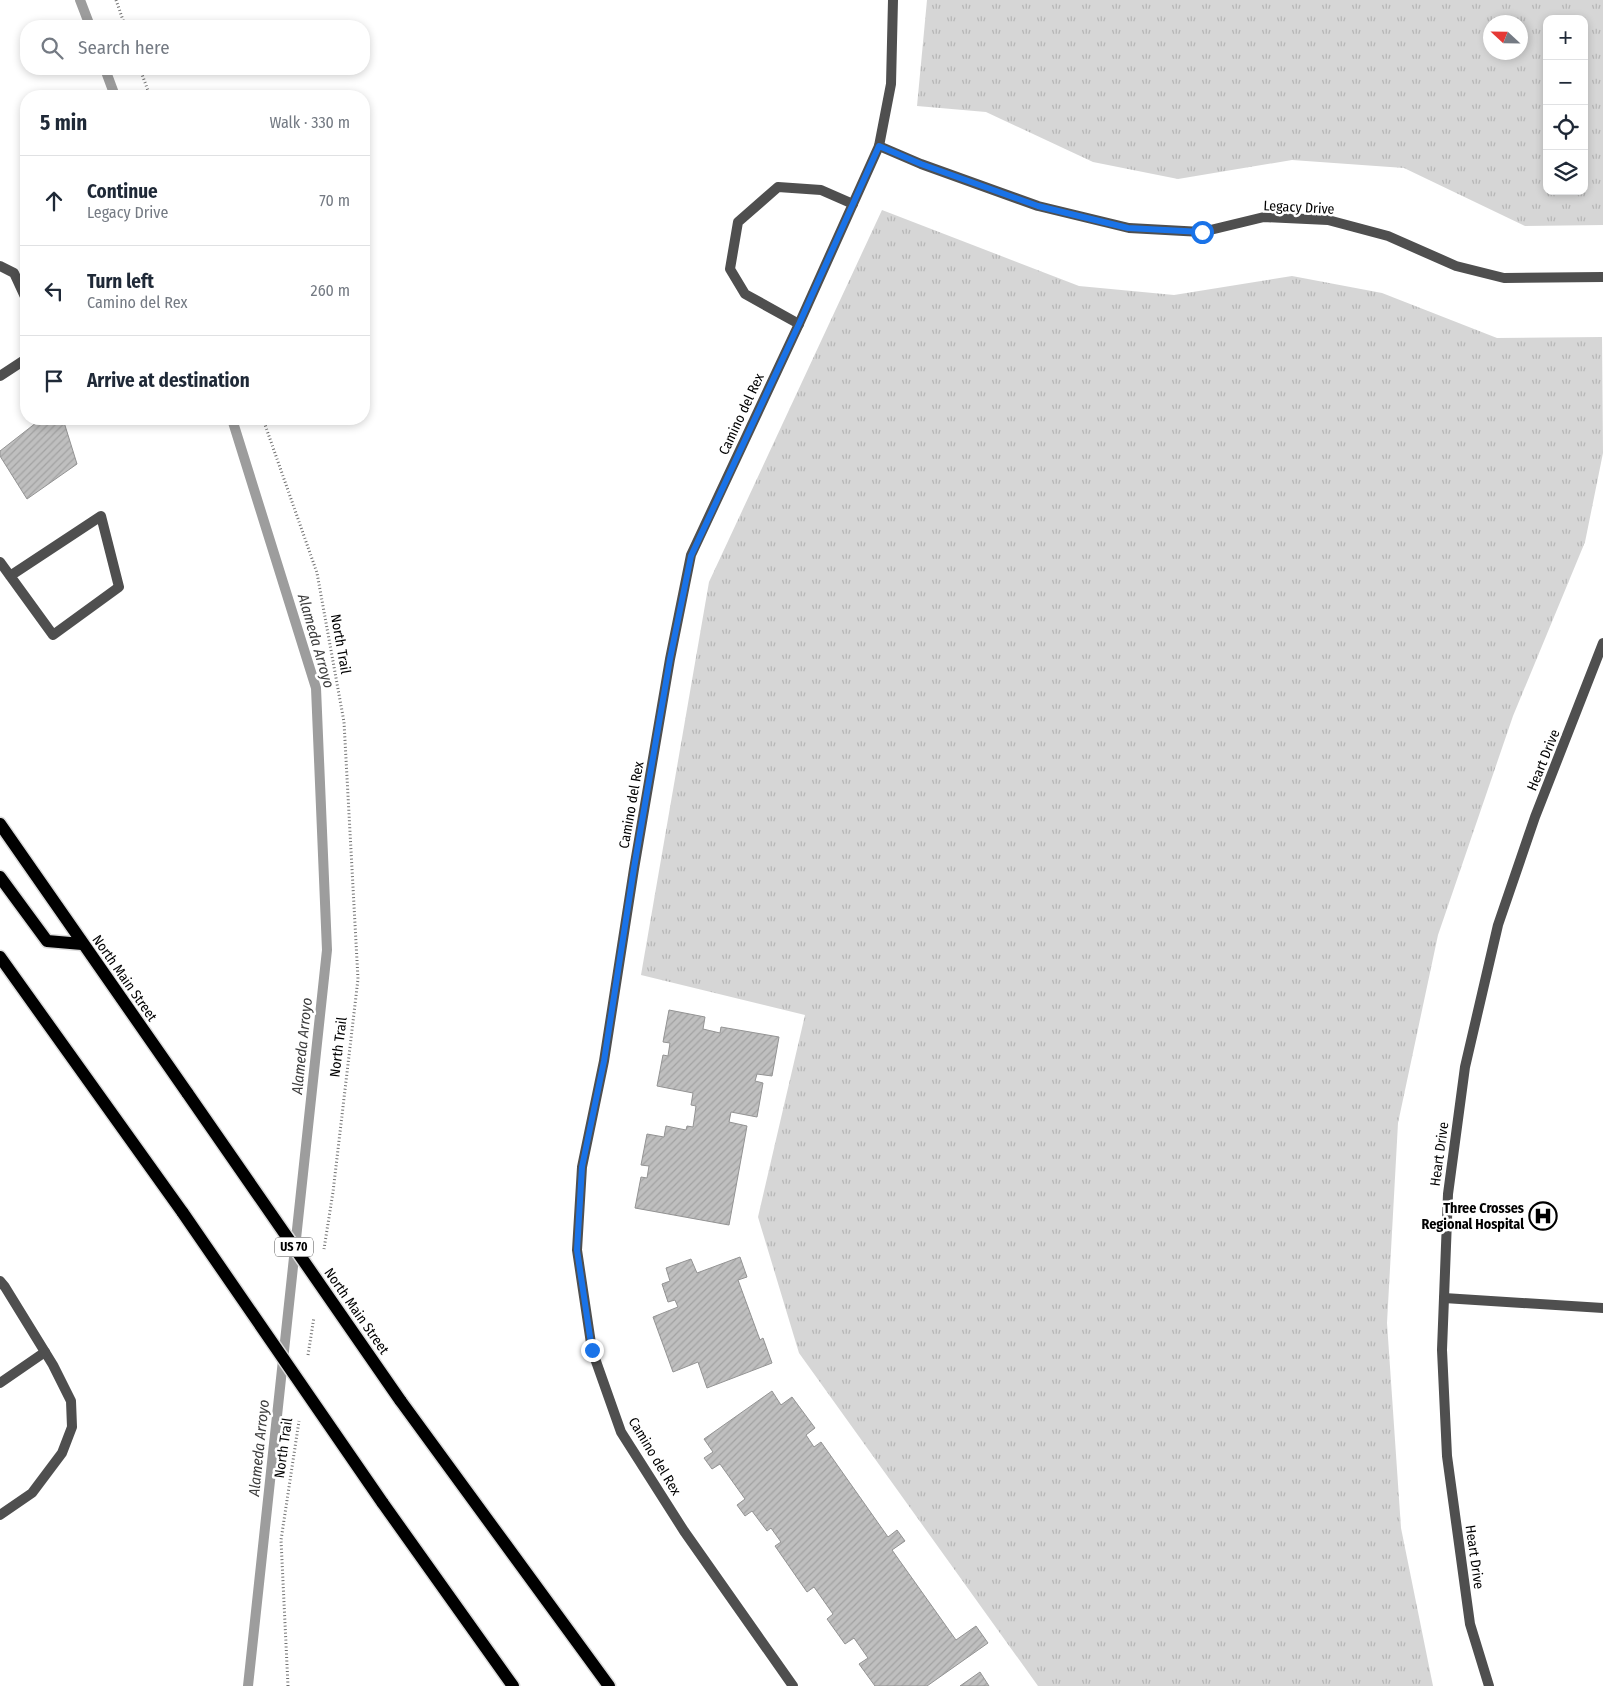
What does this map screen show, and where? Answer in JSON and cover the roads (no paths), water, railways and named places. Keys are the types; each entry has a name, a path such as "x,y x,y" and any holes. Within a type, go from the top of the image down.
{"main road":[{"name":"North Main Street","path":"0,824 400,1400 609,1686"},
{"path":"0,877 47,940 82,944"},
{"path":"0,957 184,1213 382,1502 513,1686"}],"street":[{"name":"Camino del Rex","path":"793,1686 684,1531 621,1432 592,1350 577,1250 582,1167 604,1061 634,868 670,659 691,556 879,146 890,84 893,0"},
{"name":"Legacy Drive","path":"879,146 921,164 1038,206 1128,228 1202,232 1264,217 1328,220 1388,236 1456,266 1504,278 1603,277"},
{"path":"799,324 745,294 730,269 738,222 778,187 821,190 853,204"},
{"path":"0,266 14,273 20,286"},
{"path":"0,376 20,363"},
{"path":"0,562 10,576 53,635 120,587 101,516 10,576"},
{"name":"Heart Drive","path":"1489,1686 1470,1624 1447,1456 1442,1350 1448,1194 1465,1067 1498,925 1535,817 1603,644"},
{"path":"0,1281 45,1352 71,1401 72,1427 62,1453 32,1493 0,1515"},
{"path":"1444,1298 1603,1308"},
{"path":"0,1383 45,1352"}],"waterway":[{"name":"Alameda Arroyo","path":"80,0 88,20"},
{"name":"Alameda Arroyo","path":"107,75 113,90"},
{"name":"Alameda Arroyo","path":"234,425 316,688 327,950 248,1686"}],"place":[{"name":"Three Crosses Regional Hospital","path":"1543,1216"}]}
